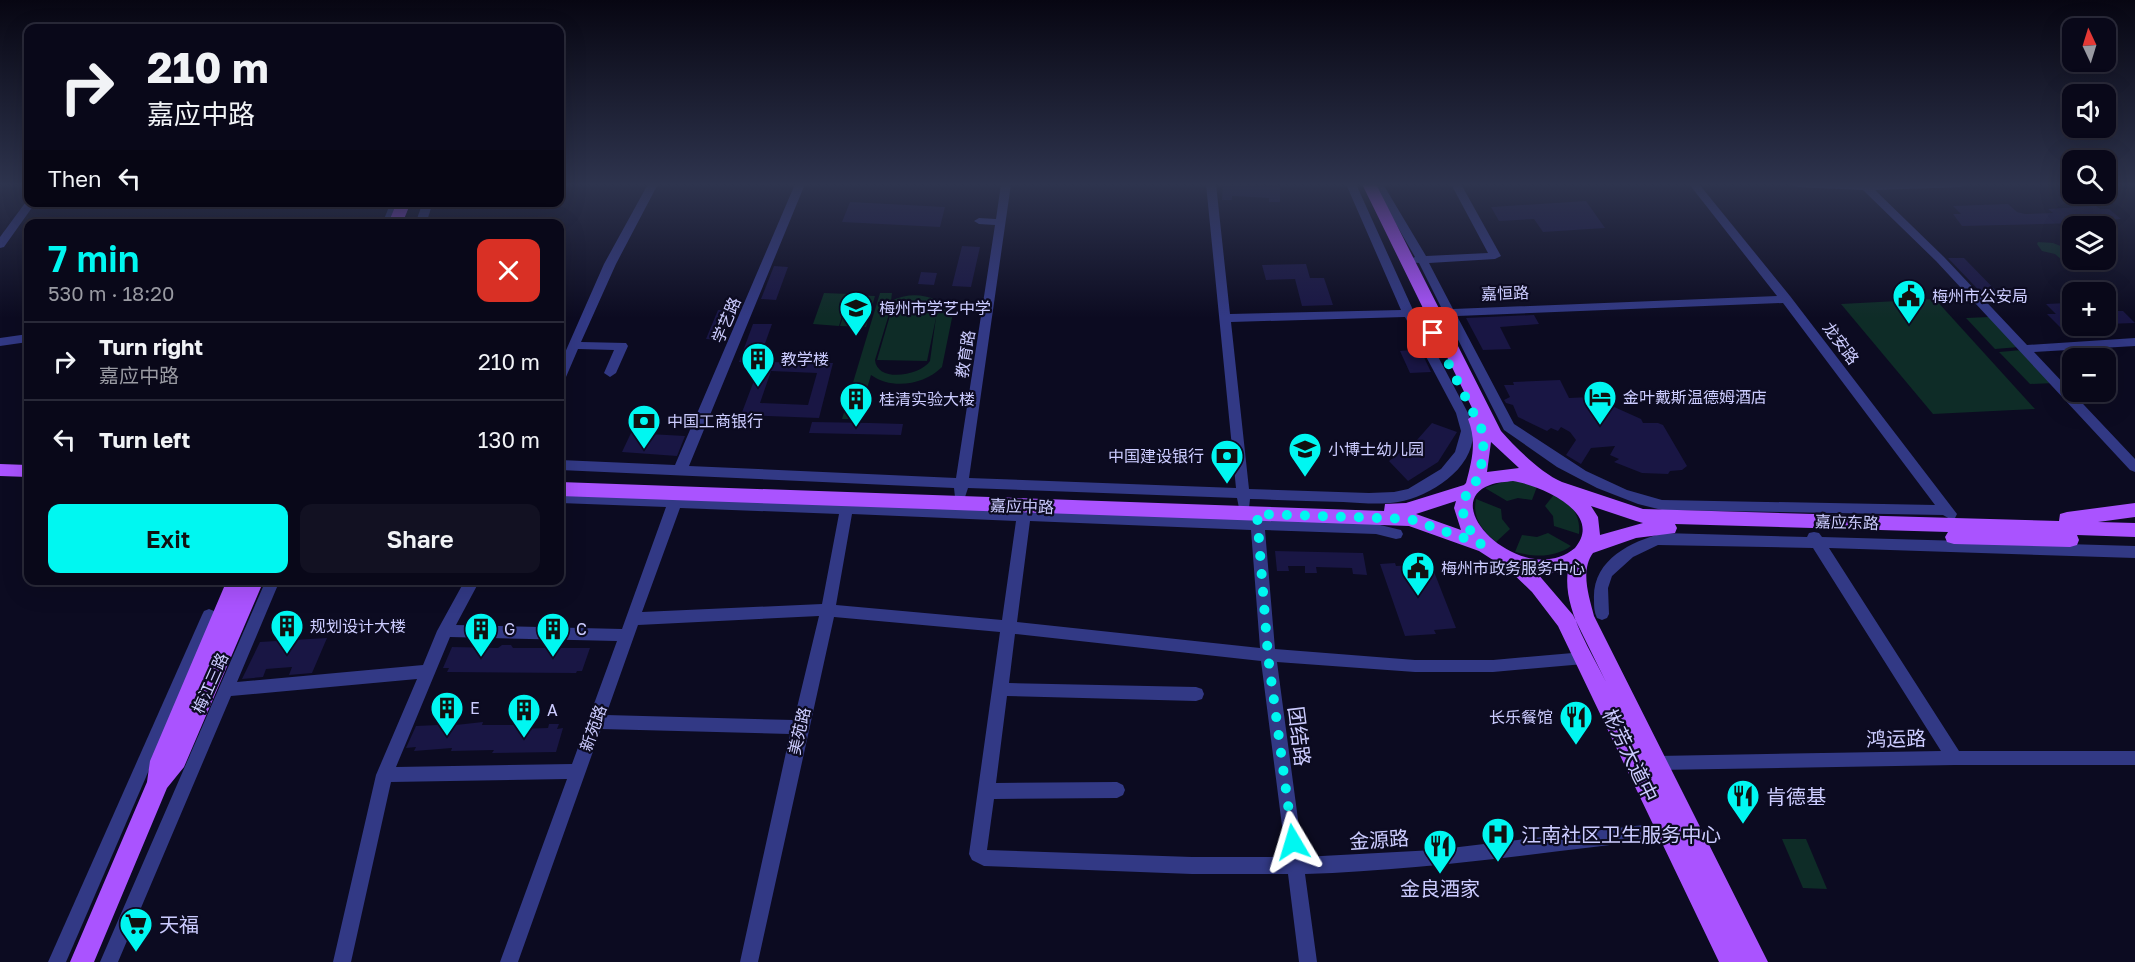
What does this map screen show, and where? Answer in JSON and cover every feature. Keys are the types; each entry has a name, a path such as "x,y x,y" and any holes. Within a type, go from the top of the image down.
{"main road":[{"path":"1381,229 1422,313 1483,432 1484,449 1472,487 1463,504 1464,520 1481,544 1512,561 1530,566 1550,566 1572,560 1583,551 1591,530 1589,521 1578,503 1510,452 1494,434 1422,313 1415,260 1396,229"},
{"path":"0,458 24,459"},
{"path":"0,470 24,471"},
{"path":"1472,487 1492,476 1513,474 1554,485"},
{"name":"嘉应中路","path":"564,477 961,488 1248,504 1406,510 1472,487"},
{"name":"嘉应东路","path":"1554,485 1643,516 1953,518 2012,526 2135,530"},
{"name":"嘉应中路","path":"564,489 676,498 847,504 1248,504 1410,519 1481,544"},
{"path":"2012,526 2135,510"},
{"path":"2078,528 2135,519"},
{"name":"嘉应东路","path":"1583,551 1611,538 1652,527 1814,537 2135,542"},
{"name":"彬芳大道中","path":"1583,551 1576,580 1584,616 1756,962"},
{"name":"彬芳大道中","path":"1512,561 1539,587 1566,621 1732,962"},
{"name":"梅江三路","path":"82,962 158,782 161,761 235,585"},
{"name":"梅江三路","path":"158,782 176,760 253,585"}],"street":[{"path":"0,245 12,229"},
{"path":"564,368 610,264 629,229"},
{"name":"学艺路","path":"681,468 781,229"},
{"name":"教育路","path":"961,488 1000,229"},
{"name":"团结路","path":"1216,229 1248,504 1308,962"},
{"path":"1248,504 1401,497 1437,480 1454,464 1464,448 1467,430 1462,413 1422,313 1376,229"},
{"path":"1400,229 1415,260 1450,312 1509,427 1532,444 1595,480 1644,502 1662,505 1953,518"},
{"path":"1415,260 1495,256 1480,229"},
{"name":"龙安路","path":"1730,229 1953,518"},
{"path":"1909,229 2135,467"},
{"name":"嘉恒路","path":"1225,318 1786,299"},
{"path":"0,342 24,339"},
{"path":"2023,350 2135,342"},
{"path":"582,346 622,346 610,373"},
{"path":"564,465 681,468 961,488"},
{"path":"564,498 676,498"},
{"name":"新苑路","path":"509,962 676,498"},
{"path":"847,504 1364,529 1396,534"},
{"name":"美苑路","path":"749,962 828,610 847,504"},
{"path":"1023,520 986,791 1117,790"},
{"path":"1602,614 1602,581 1614,564 1645,542 1674,537 1814,537 2135,552"},
{"path":"1814,537 1955,758"},
{"path":"109,962 271,585"},
{"path":"342,962 384,775 445,631 470,585"},
{"path":"445,631 629,627 828,610 1009,627 1268,656 1415,666 1493,666 1584,658"},
{"path":"57,962 209,615"},
{"path":"225,690 428,671"},
{"path":"1000,689 1196,694"},
{"path":"595,722 800,727"},
{"name":"鸿运路","path":"1657,763 1955,758 2135,758"},
{"path":"384,775 578,771"},
{"name":"金源路","path":"986,791 978,854 984,858 1212,867 1296,866 1402,861 1668,830"}],"green space":[{"path":"2038,242 2053,243 2062,247 2062,260 2055,254 2042,251"},
{"path":"824,293 849,294 839,326 813,324"},
{"path":"880,293 892,293 891,301 907,296 924,296 947,307 953,313 942,367 926,378 908,383 888,383 871,375 858,419 842,419","holes":["916,302 937,310 930,361 925,366 909,373 900,375 883,372 875,360 890,311 895,306 895,310 930,312 931,308 897,306"]},
{"path":"850,295 875,296 866,327 840,326"},
{"path":"1935,299 2035,409 1933,414 1841,304"},
{"path":"891,312 937,313 927,361 877,360"},
{"path":"1989,317 2019,347 1995,349 1966,318"},
{"path":"2022,350 2054,383 2030,384 1999,352"},
{"path":"1508,480 1538,484 1532,500 1518,498 1507,501 1485,488"},
{"path":"1556,492 1574,510 1579,534 1554,526 1553,516 1545,506"},
{"path":"1476,499 1501,509 1502,519 1510,529 1496,542 1479,523 1475,512"},
{"path":"1548,533 1571,546 1558,553 1544,555 1515,552 1522,535 1537,537"},
{"path":"1782,839 1806,839 1827,889 1803,888"}],"building":[{"path":"1541,229 1591,229 1543,232"},
{"path":"962,246 980,247 971,287 952,286"},
{"path":"1948,258 1964,258 2001,296 1997,296 2002,301 1991,303"},
{"path":"1306,264 1310,278 1324,278 1333,305 1302,306 1295,279 1266,280 1262,265"},
{"path":"774,266 788,267 776,300 761,299"},
{"path":"921,272 937,273 934,285 918,284"},
{"path":"2062,303 2062,327 2047,314 2056,314 2046,304"},
{"path":"718,310 732,310 720,340 706,339"},
{"path":"2116,310 2123,311 2135,323 2116,324"},
{"path":"1534,315 1539,324 1500,327 1511,349 1483,350 1466,318"},
{"path":"753,324 772,324 758,363 739,362"},
{"path":"1420,349 1431,372 1410,373 1400,351"},
{"name":"教学楼","path":"761,362 833,363 819,418 741,415","holes":["771,371 817,373 808,405 760,403"]},
{"name":"金叶戴斯温德姆酒店","path":"1560,380 1569,398 1592,397 1641,419 1643,423 1663,425 1687,466 1682,470 1670,471 1668,474 1642,473 1614,462 1619,459 1610,455 1615,446 1591,448 1581,464 1566,455 1576,440 1570,432 1561,427 1558,431 1551,428 1547,431 1518,417 1513,405 1504,400 1510,397 1504,385 1514,385 1513,382"},
{"name":"桂清实验大楼","path":"812,422 903,424 901,435 809,433"},
{"path":"1432,423 1457,432 1438,462 1408,481 1389,461 1417,440"},
{"path":"631,433 685,436 677,456 622,452"},
{"path":"1275,551 1363,553 1367,575 1353,574 1352,568 1316,567 1317,573 1305,573 1305,566 1288,566 1289,571 1277,571"},
{"name":"梅州市政务服务中心","path":"1395,563 1396,566 1431,564 1456,628 1434,630 1436,634 1405,636 1380,564"},
{"name":"规划设计大楼","path":"327,638 312,673 289,675 292,667 266,669 263,677 242,679 260,642"},
{"path":"502,645 511,645 513,648 590,648 582,671 576,673 447,672 449,668 443,668 452,647 498,648"},
{"path":"439,722 446,722 447,726 483,722 482,725 518,725 517,729 548,728 549,724 559,724 557,729 563,728 556,752 492,753 494,750 451,751 452,748 414,751 416,747 406,748 416,726 438,725"}],"place":[{"name":"梅州市公安局","path":"1909,325"},
{"name":"梅州市学艺中学","path":"856,337"},
{"name":"教学楼","path":"758,388"},
{"name":"金叶戴斯温德姆酒店","path":"1600,426"},
{"name":"桂清实验大楼","path":"856,428"},
{"name":"中国工商银行","path":"644,450"},
{"name":"小博士幼儿园","path":"1305,478"},
{"name":"中国建设银行","path":"1227,485"},
{"name":"梅州市政务服务中心","path":"1418,597"},
{"name":"规划设计大楼","path":"287,655"},
{"name":"G","path":"481,658"},
{"name":"C","path":"553,658"},
{"name":"E","path":"447,737"},
{"name":"A","path":"524,739"},
{"name":"长乐餐馆","path":"1576,746"},
{"name":"肯德基","path":"1743,825"},
{"name":"江南社区卫生服务中心","path":"1498,863"},
{"name":"金良酒家","path":"1440,875"},
{"name":"天福","path":"136,953"}],"route":[{"path":"1293,842 1268,656 1257,514 1410,519 1481,544 1464,520 1463,504 1465,496 1475,484 1484,449 1483,432 1433,333"}]}
